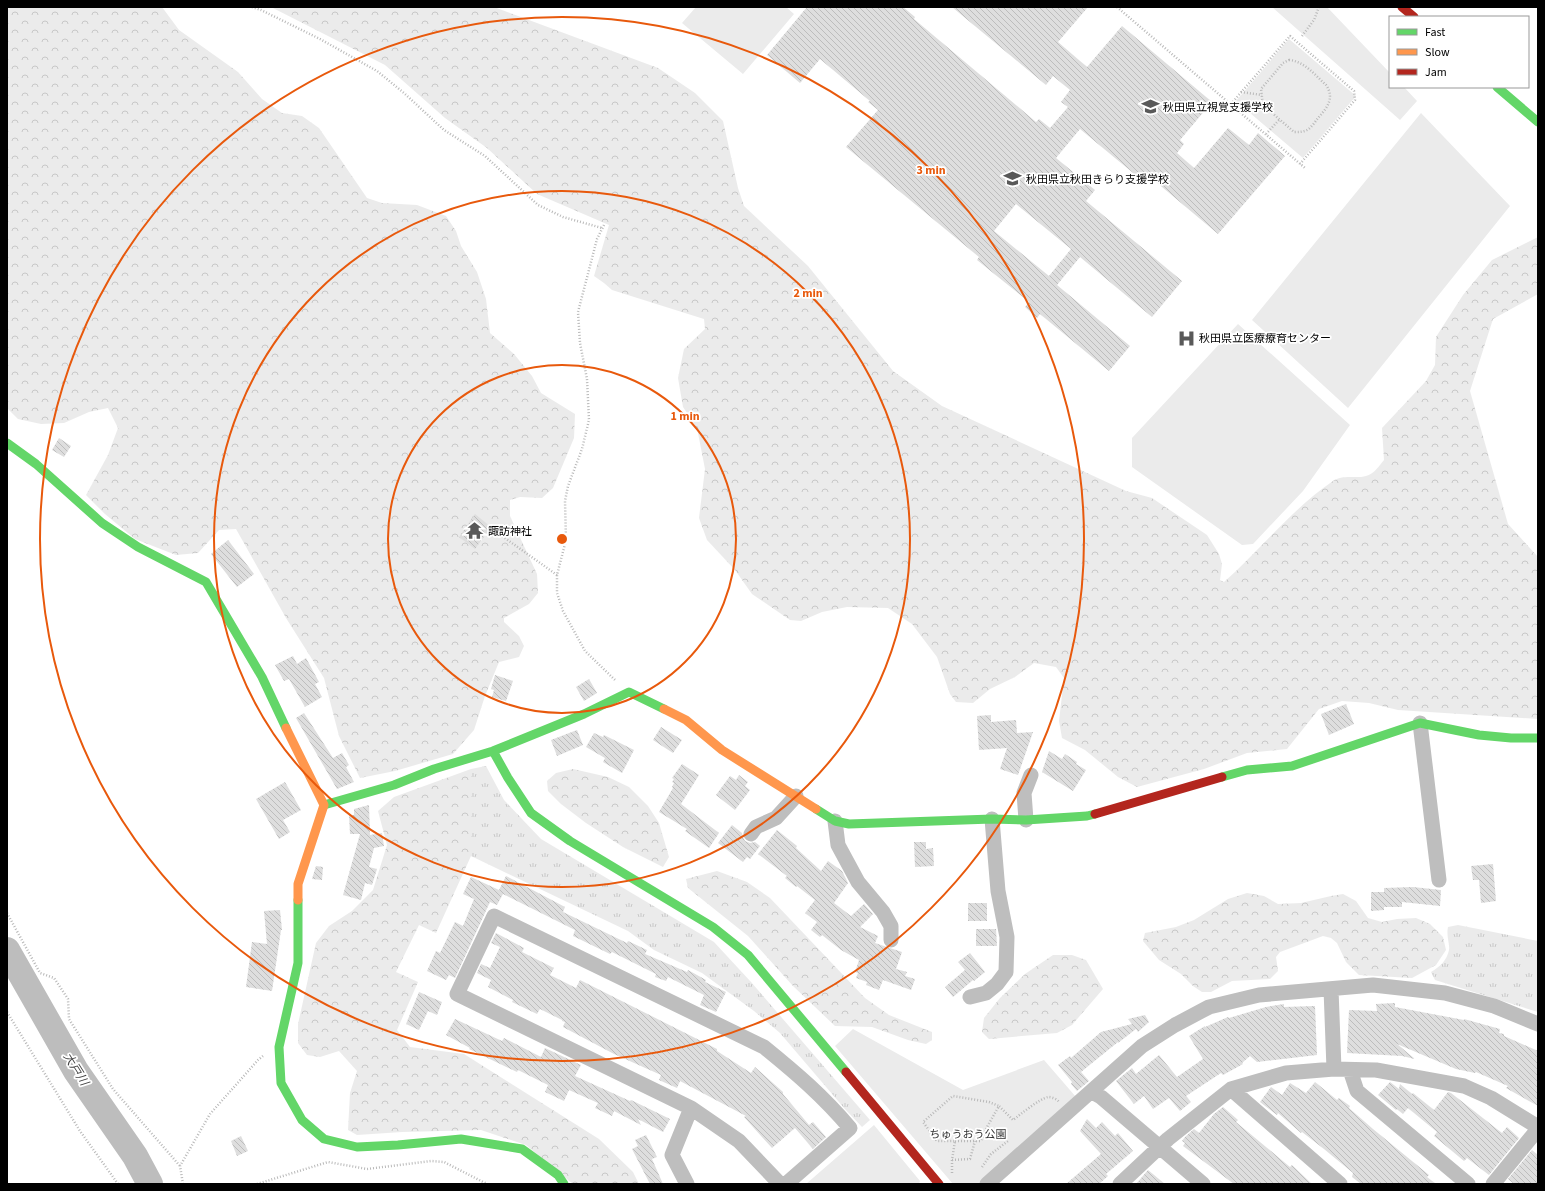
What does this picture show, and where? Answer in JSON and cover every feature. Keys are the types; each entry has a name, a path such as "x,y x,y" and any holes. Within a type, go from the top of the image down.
{"street":[{"path":"1402,7 1413,16"},
{"path":"1498,88 1538,122"},
{"path":"7,443 36,464 102,523 138,547 206,582 262,676 324,805 298,884 298,963 279,1047 281,1083 302,1120 324,1139 357,1147 461,1139 522,1149 558,1175 564,1184"},
{"path":"324,805 394,785 493,751 584,714 629,692 686,720 712,743 835,821 848,824 992,819 1026,820 1087,816 1247,770 1292,766 1310,761 1420,723 1479,735 1511,738 1538,738"},
{"path":"1420,723 1439,880"},
{"path":"493,751 508,778 531,813 570,841 714,927 748,955 939,1184"},
{"path":"1026,820 1024,793 1031,775"},
{"path":"751,834 756,827 776,818 796,796"},
{"path":"970,997 986,993 997,984 1006,972 1006,937 998,891 992,819"},
{"path":"835,821 838,844 858,882 882,912 891,926 891,940"},
{"path":"780,1184 739,1140 692,1108 457,994 494,916 764,1047 800,1076 831,1106 850,1128 786,1184"},
{"path":"988,1184 1142,1046 1175,1025 1209,1007 1259,995 1373,985 1445,993 1494,1006 1538,1024"},
{"path":"1331,989 1334,1069"},
{"path":"1120,1184 1160,1147 1231,1089 1286,1073 1334,1069 1376,1070 1464,1086 1491,1098 1538,1128 1493,1184"},
{"path":"1350,1070 1357,1091 1468,1184"},
{"path":"1231,1089 1340,1184"},
{"path":"1092,1092 1101,1097 1203,1184"},
{"path":"687,1184 672,1155 692,1108"}],"path":[{"path":"252,7 320,39 377,71 444,130 485,156 538,204 563,217 603,227 597,239 578,312 580,343 587,379 589,420 582,449 568,486 565,501 566,540 557,575 557,593 563,611 585,651 629,692"},
{"path":"1117,7 1305,168"},
{"path":"1302,36 1314,20 1319,7"},
{"path":"1231,104 1290,36 1354,91 1355,100 1300,164"},
{"path":"1289,60 1302,64 1326,84 1329,89 1330,96 1329,104 1308,129 1302,132 1294,132 1263,105 1262,95 1262,89 1283,64 1289,60"},
{"path":"1241,92 1262,95"},
{"path":"1266,134 1279,120"},
{"path":"495,531 557,575"},
{"path":"7,913 40,973 54,978 68,999 69,1018 113,1089 180,1166 183,1184"},
{"path":"7,1012 80,1131 118,1184"},
{"path":"180,1166 210,1114 258,1060"},
{"path":"999,1106 981,1141 937,1141 923,1122 953,1096 989,1102 999,1106 1013,1120 1040,1101 1049,1097 1057,1099 1069,1112"},
{"path":"984,1165 991,1154 1008,1142 987,1127"},
{"path":"952,1174 952,1160 955,1141"},
{"path":"952,1160 970,1159 975,1141"},
{"path":"258,1184 328,1162 367,1169 431,1161 444,1162 487,1184"}],"green space":[{"path":"7,7 162,7 179,30 238,72 262,99 282,113 302,116 319,128 367,198 382,203 417,205 446,216 456,231 461,246 477,272 486,299 490,333 514,354 532,376 541,393 575,414 574,438 553,488 542,498 520,497 510,500 510,516 537,574 538,593 529,604 504,618 504,622 519,636 524,646 519,657 499,662 485,696 474,730 453,754 395,771 360,778 339,736 324,678 286,618 236,529 219,530 198,553 176,555 135,539 105,514 86,495 108,455 118,428 108,408 89,412 64,423 41,424 18,419 7,408"},
{"path":"271,7 494,7 658,68 695,93 723,121 738,188 744,206 808,266 893,371 942,406 1126,491 1152,498 1207,535 1219,554 1222,564 1220,580 1224,582 1290,517 1318,492 1337,479 1366,476 1376,470 1384,460 1382,428 1426,381 1435,365 1436,337 1463,295 1492,260 1538,237 1538,294 1493,319 1470,391 1508,524 1538,557 1538,719 1398,710 1369,703 1342,701 1319,709 1287,749 1247,753 1204,769 1137,787 1118,777 1085,750 1062,738 1059,721 1064,678 1056,667 1034,663 1015,677 990,689 973,703 956,702 950,694 937,657 912,624 888,608 847,607 822,612 801,621 790,620 752,594 735,570 707,540 699,518 705,469 697,428 683,407 678,378 684,349 705,329 704,319 612,290 594,276 609,225 537,194 487,148 445,118 385,65"},
{"path":"696,7 786,7 794,14 743,74 682,23"},
{"path":"1272,7 1327,7 1389,72 1389,88 1405,88 1417,101 1400,120"},
{"path":"1289,39 1356,96 1303,158 1236,101"},
{"path":"1421,113 1510,206 1348,408 1252,320"},
{"path":"1238,324 1350,425 1303,491 1253,544 1242,545 1132,467 1132,438"},
{"path":"486,766 504,800 541,839 714,942 751,982 870,1120 862,1127 780,1033 754,1011 702,973 654,950 628,931 471,856 471,769"},
{"path":"471,769 471,856 436,933 419,925 396,972 418,982 397,1030 410,1047 464,1054 599,1139 633,1172 639,1184 573,1184 526,1145 481,1130 357,1135 348,1130 350,1093 357,1071 339,1051 320,1057 307,1055 298,1043 298,1024 316,943 329,926 352,911 373,890 387,845 378,811 394,797"},
{"path":"573,769 608,777 629,787 648,806 659,823 669,857 663,867 623,847 586,823 561,804 548,791 547,781 556,773"},
{"path":"717,871 747,882 770,898 865,998 889,1015 932,1032 932,1040 926,1044 908,1040 872,1027 835,1026 793,986 748,936 688,888 686,879"},
{"path":"1247,893 1264,896 1278,904 1301,903 1343,894 1356,901 1368,918 1382,922 1397,919 1416,918 1430,924 1443,937 1446,950 1436,965 1412,978 1359,975 1346,962 1337,943 1331,938 1323,936 1280,952 1276,957 1278,971 1270,979 1232,981 1211,992 1202,992 1193,986 1181,974 1159,960 1143,941 1145,933 1176,927 1194,920 1228,899"},
{"path":"1458,925 1538,941 1538,1012 1435,980 1431,972 1443,963 1449,950 1447,934 1448,927"},
{"path":"1053,955 1072,955 1086,960 1103,989 1072,1025 1057,1033 989,1039 982,1032 984,1018 1000,998 1025,974"},
{"name":"ちゅうおう公園","path":"853,1029 963,1090 1044,1060 1076,1097 979,1184 953,1184 835,1046"},
{"path":"874,1125 920,1181 919,1184 806,1184"}],"building":[{"path":"807,7 903,7 915,17 914,19 1036,122 1039,119 1050,128 1068,107 1061,102 1070,90 1053,76 1046,85 952,7 1088,7 1058,42 1087,67 1122,26 1212,102 1180,140 1184,144 1177,153 1194,168 1228,128 1249,145 1258,133 1285,156 1218,234 1149,176 1144,182 1080,129 1056,158 1095,190 1086,201 1182,281 1152,317 1080,257 1057,285 1130,346 1109,371 1040,314 1037,318 1025,307 1029,302 977,260 979,257 846,147 878,110 868,102 870,101 820,59 800,83 767,55","holes":["1016,204 1071,249 1049,276 994,231"]},
{"path":"59,438 71,446 64,457 52,450"},
{"name":"諏訪神社","path":"475,514 491,527 475,549 459,537"},
{"path":"228,540 254,574 237,587 211,554"},
{"path":"293,656 297,664 306,658 319,682 315,684 322,697 305,707 289,679 284,681 275,665"},
{"path":"495,675 513,681 506,701 492,697 494,690 491,689"},
{"path":"589,679 597,693 584,701 576,687"},
{"path":"1346,704 1354,724 1329,735 1321,714"},
{"path":"304,713 333,758 342,753 349,765 346,767 354,782 337,789 296,718"},
{"path":"991,715 991,722 1016,720 1017,733 1033,732 1018,775 1000,769 1007,748 979,750 977,716"},
{"path":"661,727 682,740 673,753 653,740"},
{"path":"577,730 583,745 557,756 551,740"},
{"path":"594,733 603,737 604,735 634,750 622,773 603,762 605,758 586,747"},
{"path":"1049,751 1062,759 1065,754 1077,762 1076,764 1086,770 1073,791 1042,772"},
{"path":"682,764 699,775 681,804 719,833 709,848 685,831 687,829 659,812 673,788 674,783 672,782 674,779 672,778"},
{"path":"739,775 748,782 745,786 750,790 735,810 716,795 730,776 736,780"},
{"path":"285,782 301,810 283,820 290,832 279,839 256,799"},
{"path":"369,805 370,835 382,833 384,846 374,848 369,867 377,869 372,885 365,883 361,900 343,895 360,834 350,834 349,815 354,815 354,809"},
{"path":"732,825 742,833 745,841 750,843 755,842 760,846 750,859 747,857 743,862 718,843"},
{"path":"777,830 797,846 796,848 821,871 828,861 842,871 848,883 834,903 851,916 864,904 873,914 860,927 878,936 875,943 902,952 896,969 907,972 905,976 915,979 911,990 883,980 879,990 866,985 867,982 856,978 858,973 855,972 859,960 841,950 822,935 820,937 811,930 817,922 805,913 815,900 797,886 796,887 785,878 787,876 758,854"},
{"path":"914,842 926,842 926,849 933,848 934,866 915,867"},
{"path":"1493,864 1496,901 1481,903 1479,880 1473,880 1471,866"},
{"path":"316,866 323,867 322,880 312,879"},
{"path":"506,876 565,907 563,912 627,943 628,941 647,950 645,954 687,972 688,970 706,980 705,982 726,992 716,1012 700,1005 704,995 668,977 666,981 655,977 656,974 612,952 610,954 573,936 575,930 503,894 497,905 490,902 455,978 449,975 446,980 427,971 436,951 440,953 455,922 463,926 474,899 463,894 471,877 499,890"},
{"path":"1413,887 1441,890 1440,906 1402,902 1402,907 1384,907 1384,910 1371,911 1371,892 1384,892 1384,888"},
{"path":"968,903 987,903 987,921 968,921"},
{"path":"280,910 282,930 272,991 246,987 252,942 267,944 264,911"},
{"path":"976,929 996,929 997,946 976,946"},
{"path":"496,933 524,948 522,952 554,968 550,975 576,988 580,980 717,1049 717,1051 751,1073 755,1067 783,1092 783,1094 809,1125 813,1122 826,1137 813,1149 795,1128 772,1148 744,1117 746,1116 680,1081 677,1088 659,1080 661,1075 614,1054 563,1027 565,1022 540,1009 537,1014 512,1002 513,1000 488,987 491,980 477,973 481,964 490,968 500,947 491,943"},
{"path":"970,953 985,972 953,997 945,987 965,970 958,962"},
{"path":"419,992 442,1002 437,1015 428,1011 419,1030 406,1024"},
{"path":"1395,1003 1395,1007 1464,1019 1500,1029 1499,1033 1504,1034 1504,1036 1538,1051 1538,1106 1506,1088 1508,1086 1476,1072 1456,1069 1397,1044 1415,1059 1402,1056 1347,1053 1349,1010 1377,1011 1376,1004"},
{"path":"1284,1004 1284,1007 1315,1006 1317,1055 1257,1062 1250,1056 1242,1063 1243,1064 1223,1075 1221,1073 1186,1096 1191,1102 1180,1111 1169,1098 1153,1109 1144,1096 1134,1104 1116,1081 1132,1068 1136,1074 1159,1055 1177,1077 1203,1059 1189,1036 1205,1026 1228,1017 1229,1018 1266,1007"},
{"path":"1145,1015 1149,1022 1138,1032 1136,1029 1081,1072 1089,1081 1077,1091 1071,1084 1072,1082 1058,1065 1070,1056 1071,1058 1101,1032 1132,1024 1128,1019"},
{"path":"455,1019 502,1041 504,1038 541,1057 545,1048 581,1065 575,1076 630,1101 631,1100 670,1119 663,1132 638,1119 641,1125 614,1111 612,1116 595,1108 598,1103 569,1090 564,1101 545,1092 548,1085 518,1070 517,1072 469,1049 470,1048 446,1035"},
{"path":"1315,1082 1337,1100 1339,1098 1350,1106 1349,1108 1429,1175 1427,1177 1436,1184 1361,1184 1352,1177 1353,1173 1324,1149 1302,1132 1301,1133 1278,1113 1277,1115 1260,1102 1271,1087 1282,1095 1290,1083 1306,1093"},
{"path":"1390,1082 1399,1089 1400,1084 1434,1110 1448,1092 1451,1093 1502,1133 1507,1127 1519,1138 1489,1175 1467,1158 1464,1161 1434,1136 1437,1132 1408,1108 1403,1114 1378,1095"},
{"path":"1223,1107 1238,1120 1236,1122 1290,1167 1292,1165 1312,1184 1234,1184 1183,1146 1185,1143 1182,1141 1185,1137 1194,1129 1199,1133 1214,1114"},
{"path":"1087,1119 1096,1128 1102,1122 1115,1136 1118,1133 1133,1151 1106,1174 1108,1176 1099,1184 1066,1184 1101,1154 1080,1131"},
{"path":"646,1135 657,1157 652,1159 663,1184 650,1184 632,1149 638,1146 635,1140"},
{"path":"241,1136 248,1151 237,1156 231,1141"},
{"path":"1532,1150 1538,1155 1538,1184 1514,1184 1508,1179"},
{"path":"1148,1170 1165,1184 1136,1184"}],"waterway":[{"name":"大戸川","path":"7,950 76,1071 135,1156 150,1184"}],"traffic: fast":[{"path":"1498,88 1538,122"},
{"path":"7,443 36,464 102,523 138,547 206,582 262,677 286,728"},
{"path":"324,805 394,785 434,769 493,751 584,714 629,692 664,709"},
{"path":"1222,777 1247,770 1292,766 1420,723 1479,735 1511,738 1538,738"},
{"path":"493,751 508,778 531,813 570,841 713,927 748,955 846,1072"},
{"path":"816,809 835,821 849,824 992,819 1026,820 1087,816 1095,814"},
{"path":"298,900 298,963 279,1047 281,1083 302,1120 324,1139 357,1147 461,1139 522,1149 558,1175 564,1184"}],"traffic: slow":[{"path":"664,709 686,720 722,750 816,809"},
{"path":"286,728 324,805 298,884 298,900"}],"traffic: jam":[{"path":"1402,7 1413,16"},
{"path":"1095,814 1222,777"},
{"path":"846,1072 939,1184"}],"place":[{"name":"秋田県立視覚支援学校","path":"1150,107"},
{"name":"秋田県立秋田きらり支援学校","path":"1013,179"},
{"name":"秋田県立医療療育センター","path":"1186,338"},
{"name":"諏訪神社","path":"475,531"}]}
